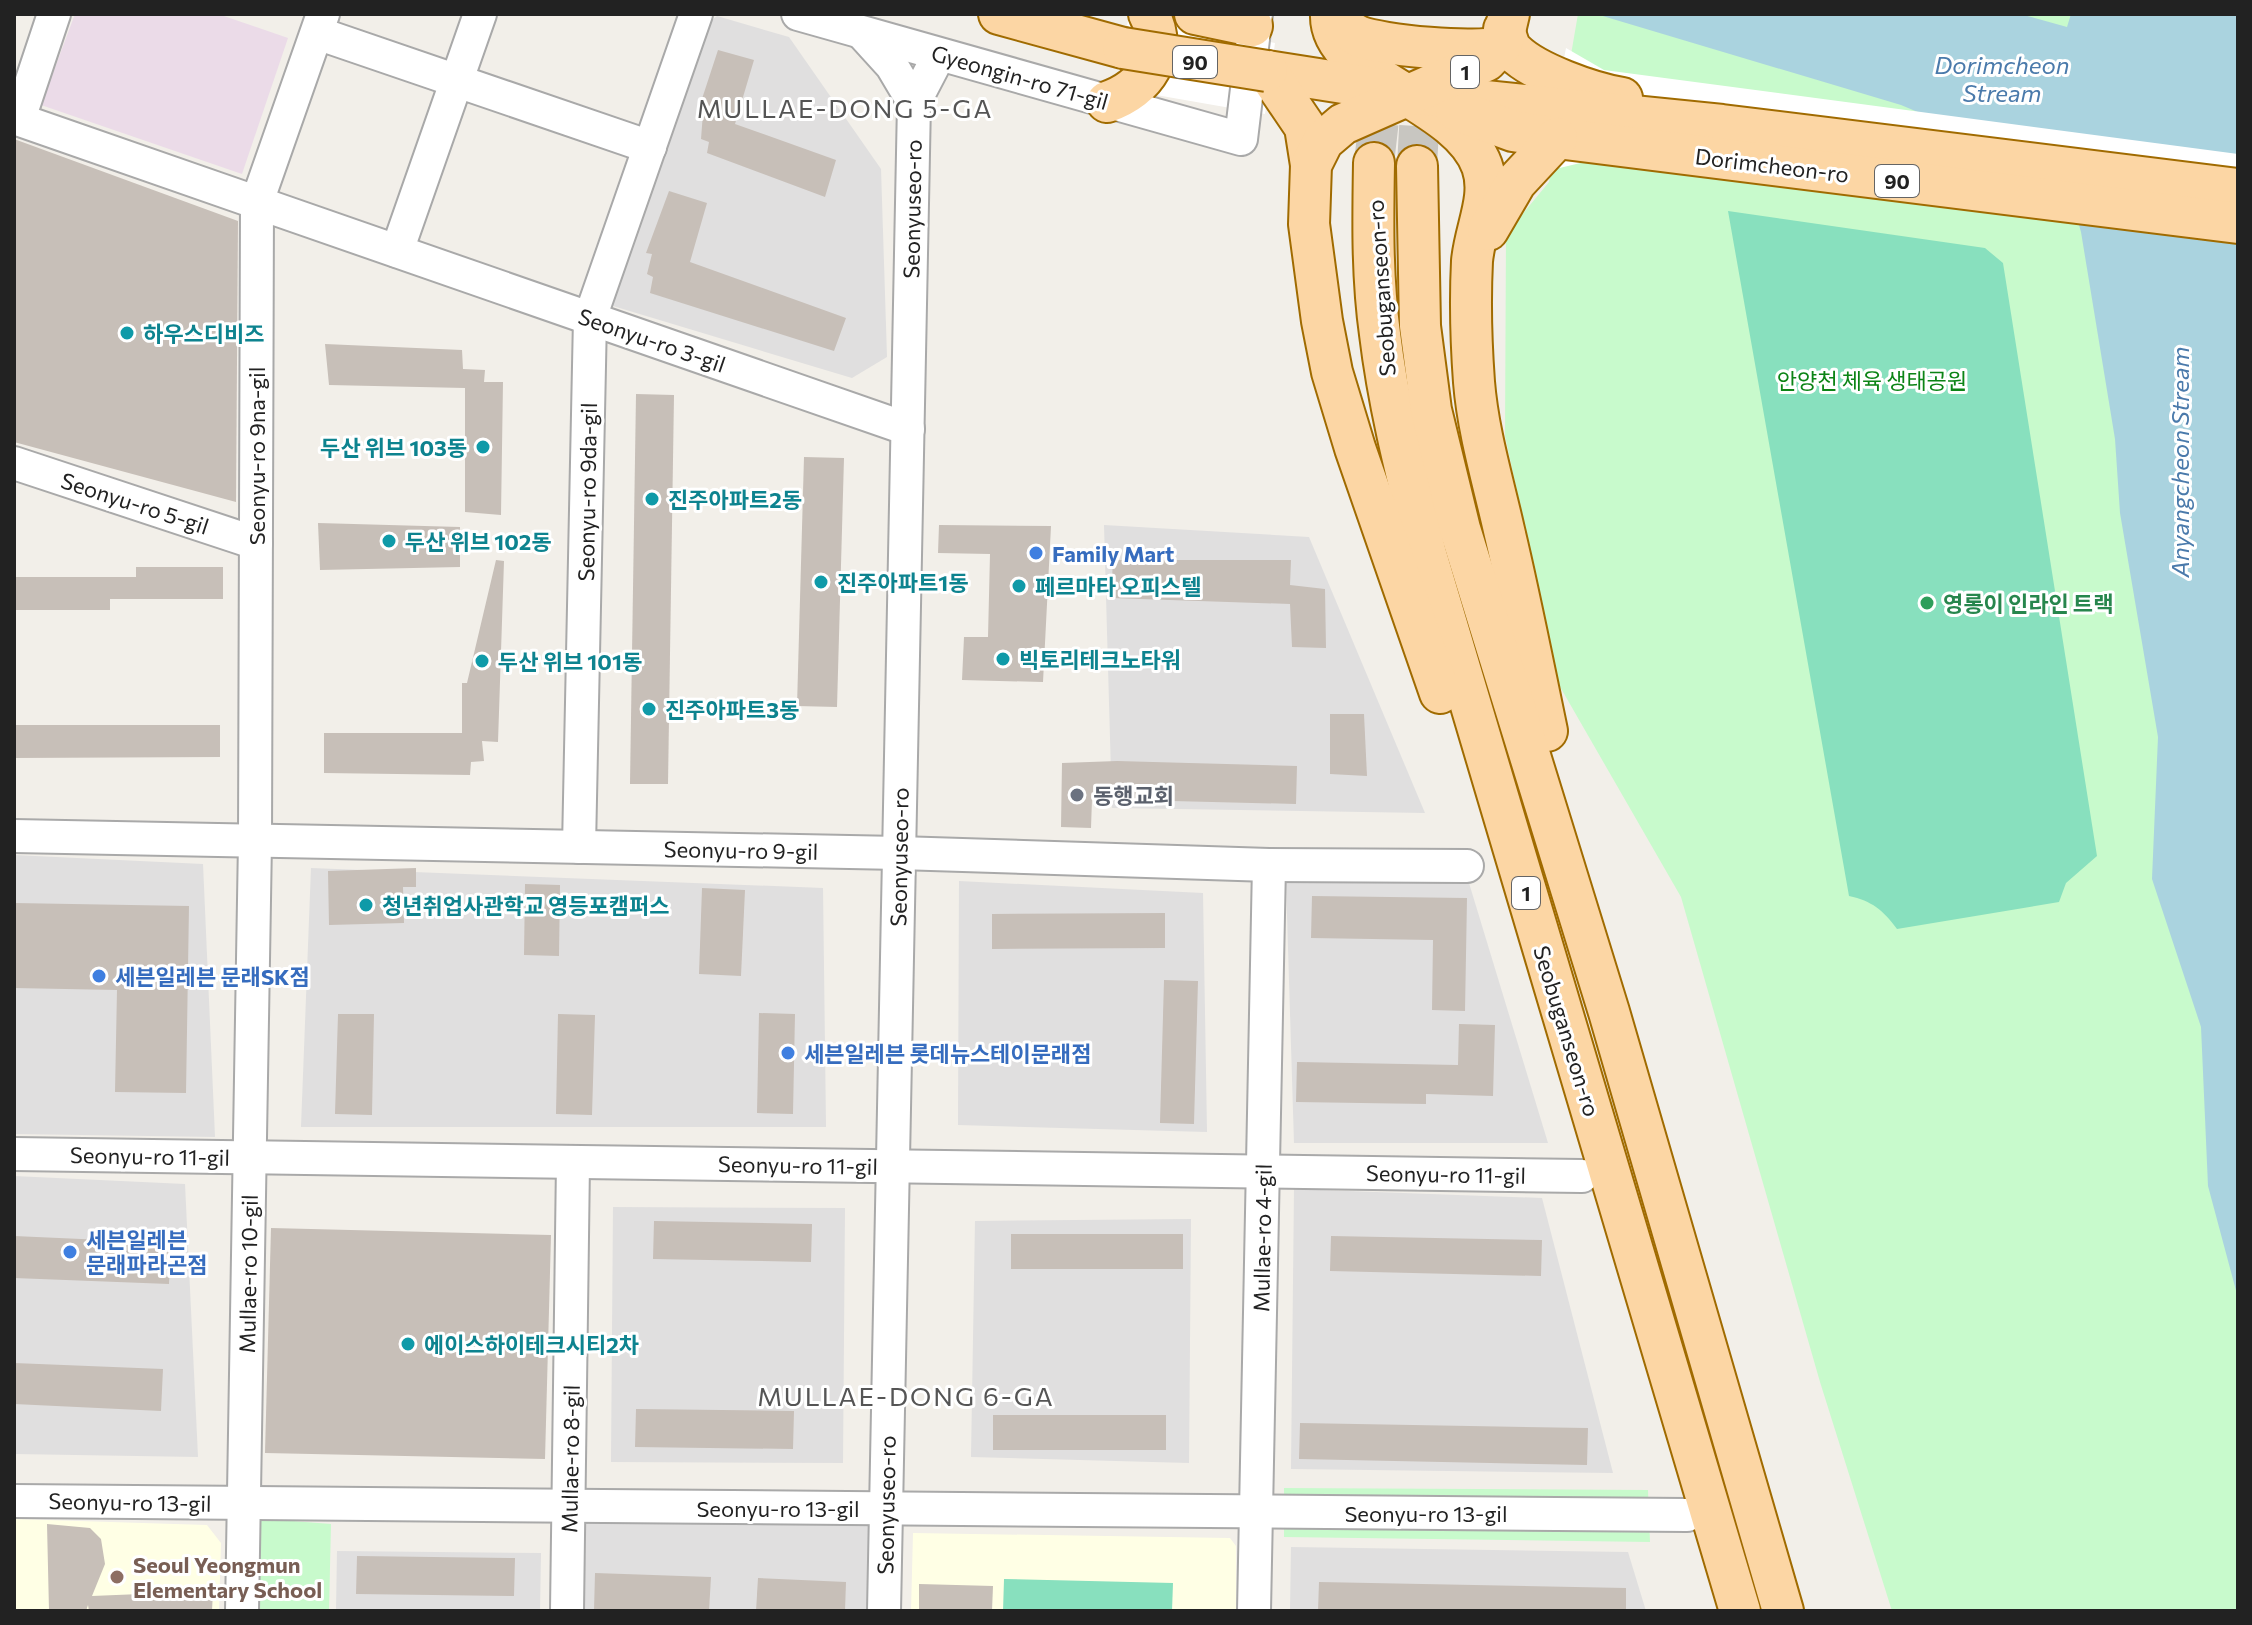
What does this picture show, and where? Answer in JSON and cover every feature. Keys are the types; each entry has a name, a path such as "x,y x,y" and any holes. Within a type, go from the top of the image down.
{"main road":[{"name":"Dorimcheon-ro","path":"999,14 1123,48 1407,93 1722,125 2238,189"},
{"path":"1107,102 1127,95 1142,83 1154,63 1155,25 1149,14"},
{"path":"1195,14 1254,20"},
{"path":"1267,71 1284,65 1301,52 1310,37 1315,14"},
{"path":"1334,14 1349,31 1376,40 1474,51 1505,29 1511,49 1528,63 1562,109 1473,258"},
{"name":"1","path":"1334,14 1334,39 1352,60 1407,93 1463,136 1479,158 1486,180 1487,194 1478,223 1473,258 1472,343 1481,427 1609,1012"},
{"name":"1","path":"1315,156 1343,124 1407,93 1476,67 1505,29"},
{"name":"1","path":"1267,71 1305,127 1315,156 1312,252 1332,372 1476,797 1565,1026"},
{"name":"Dorimcheon-ro","path":"1562,109 2238,223"},
{"path":"1315,156 1335,141 1453,153 1475,163 1486,180"},
{"name":"Seobuganseon-ro","path":"1374,163 1373,240 1379,331 1393,421 1426,554 1740,1611"},
{"name":"Seobuganseon-ro","path":"1417,166 1420,326 1431,410 1460,529 1609,1012 1783,1611"}],"street":[{"name":"Seonyu-ro 3-gil","path":"54,14 16,119 908,429"},
{"path":"397,251 480,14"},
{"name":"Seonyu-ro 9da-gil","path":"579,847 590,318 696,14"},
{"name":"Gyeongin-ro 71-gil","path":"798,14 1241,139 1254,20"},
{"name":"Seonyu-ro 9na-gil","path":"255,841 257,202 320,23 456,81"},
{"path":"862,33 892,66 914,103"},
{"name":"Seonyuseo-ro","path":"884,1611 914,103 939,55"},
{"path":"456,81 650,147"},
{"name":"Seonyu-ro 5-gil","path":"14,463 256,543"},
{"name":"Seonyu-ro 9-gil","path":"14,836 899,853 1269,865 1467,866"},
{"name":"Mullae-ro 10-gil","path":"242,1611 255,841"},
{"name":"Mullae-ro 4-gil","path":"1254,1611 1269,865"},
{"name":"Seonyu-ro 11-gil","path":"14,1154 1582,1176"},
{"name":"Mullae-ro 8-gil","path":"567,1611 573,1162"},
{"name":"Seonyu-ro 13-gil","path":"14,1501 1687,1515"}],"shaded area":[{"path":"75,14 218,14 288,38 242,174 41,105"},
{"path":"717,16 789,37 881,169 887,357 852,378 613,306 605,297 699,31"},
{"path":"1104,525 1309,537 1425,813 1112,808"},
{"path":"14,855 203,864 215,1137 14,1134"},
{"path":"311,868 823,888 826,1127 301,1127"},
{"path":"959,881 1203,893 1207,1132 958,1125"},
{"path":"1286,882 1469,883 1548,1143 1294,1143"},
{"path":"14,1176 185,1184 198,1457 14,1454"},
{"path":"1294,1189 1542,1198 1613,1473 1291,1469"},
{"path":"613,1207 845,1208 843,1463 611,1462"},
{"path":"1191,1219 1189,1463 971,1457 975,1221"},
{"path":"586,1516 869,1521 867,1611 584,1611"},
{"name":"Seoul Yeongmun Elementary School","path":"14,1519 207,1525 221,1543 219,1611 14,1611"},
{"path":"913,1533 1230,1538 1236,1546 1236,1611 911,1611"},
{"path":"1291,1547 1628,1552 1646,1611 1290,1611"},
{"path":"337,1551 541,1553 540,1611 336,1611"}],"green space":[{"name":"안양천 체육 생태공원","path":"1578,14 2238,14 2238,1611 1892,1611 1820,1382 1681,897 1559,685 1505,436 1506,234 1549,182"},
{"name":"영롱이 인라인 트랙","path":"1728,211 1985,248 2003,263 2097,856 2066,883 2059,902 1897,929 1876,907 1849,896"},
{"path":"1284,1488 1648,1490 1650,1542 1284,1537"},
{"path":"254,1518 331,1524 329,1611 252,1611"},
{"path":"1004,1579 1173,1583 1172,1611 1003,1611"}],"water":[{"path":"1596,14 2020,14 2067,27 2071,14 2238,14 2238,1298 2208,1186 2201,1027 2152,879 2158,737 2120,513 2115,439 2081,232 2064,173 1901,105"}],"pier":[{"path":"1129,15 1275,43 1265,114 1116,88"},
{"path":"1566,48 1604,70 2238,154 2238,240 1601,158 1543,172"}],"building":[{"path":"718,50 754,60 735,124 836,160 825,197 707,153 709,142 701,139 703,113 698,111"},
{"name":"하우스디비즈","path":"14,139 238,221 236,502 14,442"},
{"path":"669,191 707,203 690,262 846,318 834,351 650,293 653,277 647,274 652,254 646,253"},
{"name":"두산 위브 103동","path":"325,344 462,350 463,369 485,370 484,382 503,382 501,515 465,512 465,388 329,385"},
{"path":"636,394 674,395 668,784 630,784"},
{"name":"진주아파트1동","path":"804,457 844,458 837,707 797,706"},
{"name":"두산 위브 102동","path":"318,523 460,527 460,567 320,570"},
{"path":"939,525 1051,526 1043,682 962,680 964,637 988,637 990,554 938,553"},
{"name":"두산 위브 101동","path":"496,560 504,561 498,742 482,741 484,761 471,762 470,775 324,773 324,733 462,733 462,683 467,683"},
{"path":"1113,560 1291,560 1290,585 1325,589 1326,648 1292,647 1290,604 1111,598"},
{"path":"136,567 223,567 223,599 110,599 110,610 14,610 14,577 136,577"},
{"path":"1330,714 1364,714 1367,776 1330,774"},
{"path":"14,725 220,725 220,757 14,758"},
{"path":"1117,761 1297,766 1296,804 1092,799 1091,828 1061,827 1062,763"},
{"name":"청년취업사관학교 영등포캠퍼스","path":"416,868 416,887 403,887 404,923 329,925 328,871"},
{"path":"525,884 560,885 559,956 524,955"},
{"path":"702,888 745,890 741,976 699,974"},
{"path":"1312,896 1467,898 1465,1011 1432,1010 1433,940 1311,938"},
{"path":"14,903 189,906 186,1093 115,1092 117,990 14,988"},
{"path":"1165,913 1165,948 992,949 992,914"},
{"path":"1164,980 1198,981 1194,1124 1160,1123"},
{"path":"759,1013 795,1014 793,1114 757,1113"},
{"path":"338,1014 374,1014 372,1115 335,1114"},
{"path":"558,1014 595,1015 592,1115 556,1114"},
{"path":"1459,1024 1495,1025 1493,1096 1426,1094 1426,1104 1296,1102 1297,1062 1458,1065"},
{"path":"654,1221 812,1224 811,1262 653,1259"},
{"name":"에이스하이테크시티2차","path":"271,1228 551,1235 545,1459 265,1453"},
{"path":"1011,1234 1183,1234 1183,1269 1011,1269"},
{"path":"14,1236 171,1243 169,1284 14,1278"},
{"path":"1331,1236 1542,1240 1541,1276 1330,1271"},
{"path":"14,1363 163,1369 161,1411 14,1404"},
{"path":"636,1409 794,1411 793,1449 635,1447"},
{"path":"993,1415 1166,1415 1166,1450 993,1450"},
{"path":"1300,1423 1588,1428 1587,1465 1299,1459"},
{"path":"47,1524 90,1528 101,1539 105,1564 92,1596 213,1591 212,1611 89,1611 88,1605 86,1611 49,1611"},
{"path":"357,1556 515,1558 514,1596 356,1594"},
{"path":"595,1573 711,1577 709,1611 594,1611"},
{"path":"758,1578 846,1582 845,1611 756,1611"},
{"path":"1319,1582 1626,1588 1626,1611 1318,1611"},
{"path":"919,1584 993,1586 992,1611 919,1611"}],"tunnel":[{"path":"1417,166 1422,74"},
{"path":"1374,163 1384,76"}],"place":[{"name":"하우스디비즈","path":"127,333"},
{"name":"두산 위브 103동","path":"483,447"},
{"name":"진주아파트2동","path":"652,499"},
{"name":"두산 위브 102동","path":"389,541"},
{"name":"Family Mart","path":"1036,553"},
{"name":"진주아파트1동","path":"821,582"},
{"name":"페르마타 오피스텔","path":"1019,586"},
{"name":"영롱이 인라인 트랙","path":"1927,603"},
{"name":"빅토리테크노타워","path":"1003,659"},
{"name":"두산 위브 101동","path":"482,661"},
{"name":"진주아파트3동","path":"649,709"},
{"name":"동행교회","path":"1077,795"},
{"name":"청년취업사관학교 영등포캠퍼스","path":"366,905"},
{"name":"세븐일레븐 문래SK점","path":"99,976"},
{"name":"세븐일레븐 롯데뉴스테이문래점","path":"788,1053"},
{"name":"세븐일레븐 문래파라곤점","path":"70,1252"},
{"name":"에이스하이테크시티2차","path":"408,1344"},
{"name":"Seoul Yeongmun Elementary School","path":"117,1577"}],"district":[{"name":"MULLAE-DONG 5-GA","path":"845,107"},
{"name":"MULLAE-DONG 6-GA","path":"906,1395"}],"water label":[{"name":"Dorimcheon Stream","path":"2002,78"},
{"name":"Anyangcheon Stream","path":"2179,462"}]}
